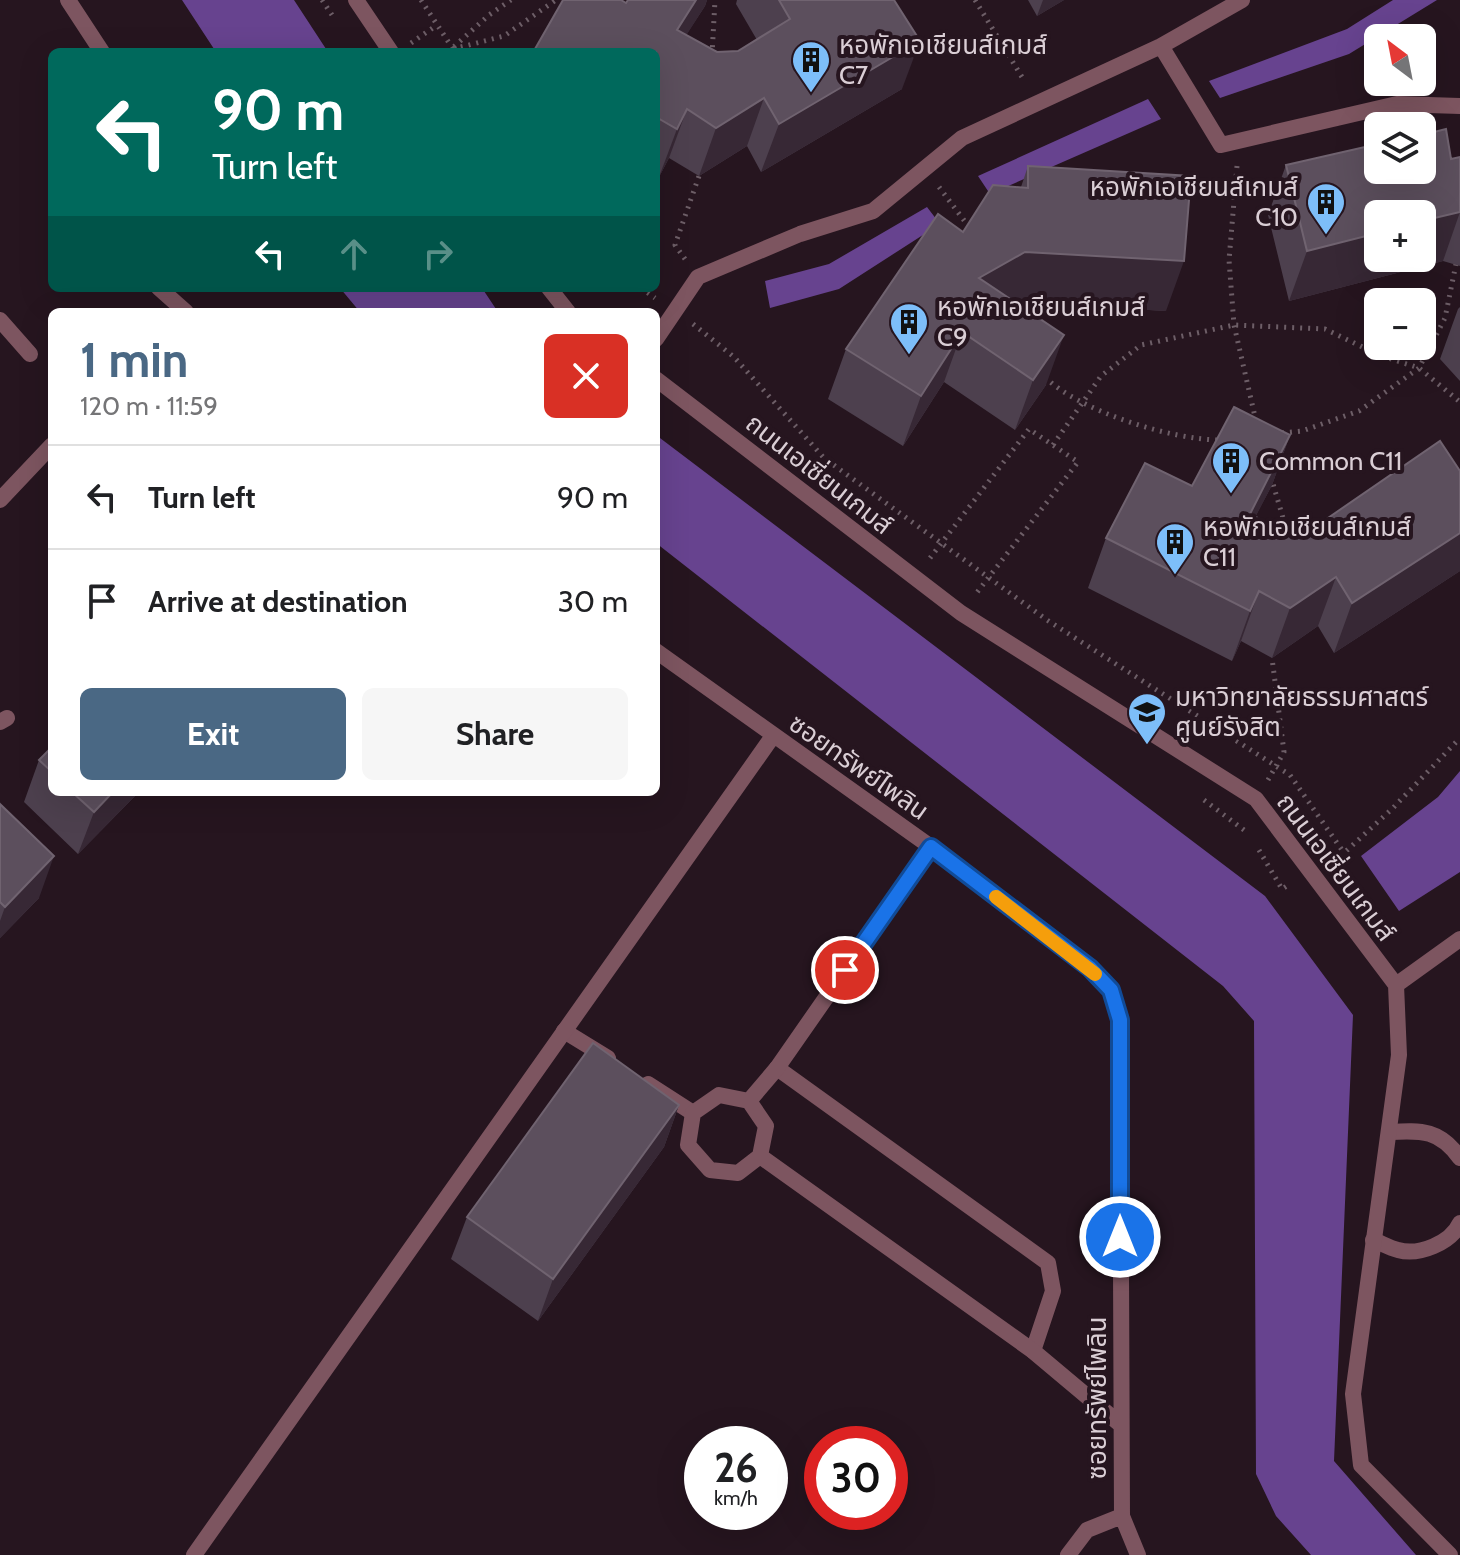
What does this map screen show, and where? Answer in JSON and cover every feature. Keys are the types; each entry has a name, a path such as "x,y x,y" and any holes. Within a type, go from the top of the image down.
{"street":[{"path":"68,0 99,48"},
{"path":"356,0 388,48"},
{"path":"660,333 698,277 800,234 873,211 962,138 1161,46 1242,0"},
{"path":"1161,46 1221,145 1397,104 1460,106"},
{"path":"163,292 178,308"},
{"path":"552,292 565,308"},
{"path":"0,320 30,354"},
{"name":"ถนนเอเซี่ยนเกมส์","path":"660,382 961,613 1256,799 1396,985"},
{"path":"0,500 48,449"},
{"name":"ซอยทรัพย์ไพลิน","path":"660,654 931,847 1090,968 1111,990 1120,1020 1122,1516 1138,1555"},
{"path":"194,1555 773,736"},
{"path":"749,1101 777,1068 931,847"},
{"path":"1450,1555 1361,1465 1353,1394 1399,1055 1396,985 1460,939"},
{"path":"564,1031 693,1113"},
{"path":"777,1068 1048,1263 1053,1291 1033,1351"},
{"path":"719,1095 749,1101 766,1126 760,1156 738,1173 710,1170 688,1145 693,1113 719,1095"},
{"path":"1390,1132 1421,1130 1449,1143 1460,1158"},
{"path":"760,1156 1033,1351 1120,1424"},
{"path":"1373,1240 1401,1251 1431,1248 1457,1229 1460,1223"},
{"path":"1068,1555 1087,1530 1122,1516"}],"path":[{"path":"421,0 450,48"},
{"path":"455,48 489,15 511,0"},
{"path":"462,48 504,36 556,0"},
{"path":"712,57 715,0"},
{"path":"975,0 1038,104"},
{"path":"411,43 437,25"},
{"path":"1239,141 1229,260 1234,325 1260,435"},
{"path":"925,169 974,234"},
{"path":"698,277 675,245 699,176"},
{"path":"1274,434 1302,431 1359,411 1419,368 1445,318 1456,264"},
{"path":"647,292 734,357 824,458 1047,620 1290,775 1344,853"},
{"path":"1053,445 1101,376 1141,345 1234,325 1325,329 1379,355 1419,368 1460,402"},
{"path":"1043,375 1054,386 1146,429 1217,441 1231,439"},
{"path":"914,577 1029,429 1078,462 961,613"},
{"path":"1267,463 1283,518 1281,543"},
{"path":"1256,799 1284,752 1272,658"}],"shaded area":[{"path":"182,0 294,0 325,48 213,48"},
{"path":"1393,0 1437,0 1398,24 1364,24 1364,45 1349,54 1220,98 1209,81 1347,29"},
{"path":"1148,99 1161,119 990,194 978,176"},
{"path":"927,207 940,224 839,289 770,308 765,281 829,264"},
{"path":"343,292 485,292 495,308 357,308"},
{"path":"660,438 1265,896 1353,1015 1334,1461 1416,1555 1311,1555 1276,1516 1256,1474 1254,1021 1223,986 660,546"},
{"path":"1460,771 1460,872 1399,911 1361,856 1438,797"}],"building":[{"path":"563,0 621,0 626,3 628,0 696,0 677,30 717,52 738,51 790,19 779,0 894,0 920,41 779,124 764,98 716,128 687,109 677,129 660,119 660,48 536,48"},
{"path":"1446,129 1451,159 1460,157 1460,212 1436,218 1436,200 1364,200 1364,237 1307,251 1286,165 1364,147 1364,184 1436,184 1436,132"},
{"path":"1028,166 1191,176 1184,261 1025,252 979,278 1064,335 1033,380 962,332 921,396 846,349 938,214 963,232 993,185 1028,188"},
{"path":"1234,407 1290,435 1250,514 1287,533 1309,531 1440,441 1460,471 1460,533 1352,603 1336,577 1290,608 1259,591 1250,611 1106,538 1145,463 1192,486"},
{"path":"48,751 48,768 39,760"},
{"path":"76,796 109,796 94,812"},
{"path":"0,804 54,856 5,907 0,902"},
{"path":"593,1043 679,1105 553,1279 467,1217"}],"slow traffic":[{"path":"996,897 1095,974"}],"place":[{"name":"หอพักเอเชียนส์เกมส์ C7","path":"811,94"},
{"name":"หอพักเอเชียนส์เกมส์ C10","path":"1326,236"},
{"name":"หอพักเอเชียนส์เกมส์ C9","path":"909,356"},
{"name":"Common C11","path":"1231,495"},
{"name":"หอพักเอเชียนส์เกมส์ C11","path":"1175,576"},
{"name":"มหาวิทยาลัยธรรมศาสตร์ ศูนย์รังสิต","path":"1147,746"}],"route":[{"path":"845,970 931,847 1090,968 1111,990 1120,1020 1120,1237"}]}
